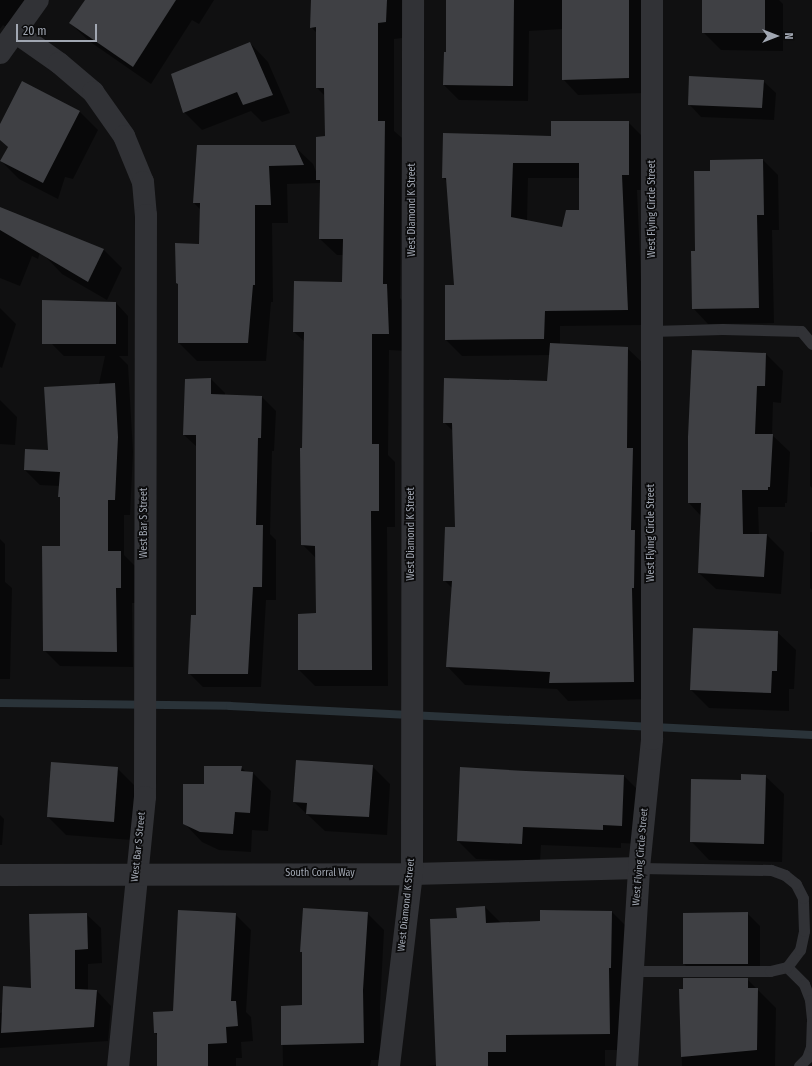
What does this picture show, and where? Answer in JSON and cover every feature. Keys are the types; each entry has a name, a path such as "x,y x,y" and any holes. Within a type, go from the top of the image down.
{"street":[{"path":"0,53 38,0"},
{"name":"West Diamond K Street","path":"389,1066 412,874 413,0"},
{"name":"West Flying Circle Street","path":"627,1066 639,868 652,739 652,0"},
{"name":"West Bar S Street","path":"15,32 59,63 93,92 124,136 143,182 146,215 145,798 118,1066"},
{"name":"South Corral Way","path":"0,875 136,876 412,874 639,868"}],"lane":[{"path":"652,331 722,329 801,331 812,344"},
{"path":"633,971 770,971 787,966 800,950 804,931 803,898 796,884 785,875 771,870 639,868"},
{"path":"787,966 804,984 810,1000 812,1021 811,1047 807,1058 799,1066"}],"building":[{"path":"85,0 176,0 133,67 69,23"},
{"path":"311,0 387,0 386,22 378,23 378,121 385,121 383,284 387,284 389,334 372,334 372,444 379,444 379,511 371,511 372,670 298,670 298,614 316,613 315,546 301,545 300,448 302,448 304,332 293,332 294,281 342,282 343,239 319,239 320,180 316,180 316,137 325,136 324,88 316,88 316,27 310,28"},
{"path":"446,0 514,0 513,86 443,85 444,52 446,52"},
{"path":"562,0 629,0 629,78 562,80"},
{"path":"702,0 765,0 765,33 702,33"},
{"path":"250,42 273,95 243,105 237,92 183,113 171,74"},
{"path":"689,76 764,80 762,108 688,105"},
{"path":"22,81 80,111 43,183 0,161 8,147 0,140 0,124"},
{"path":"551,121 629,121 629,175 622,175 628,310 545,311 544,339 445,340 445,285 454,285 446,178 442,178 443,133 551,136","holes":["513,163 579,163 579,210 566,210 562,227 511,217"]},
{"path":"197,145 295,145 304,165 269,166 271,205 255,205 255,285 253,285 248,343 178,343 178,284 176,283 175,243 199,244 200,203 193,203"},
{"path":"763,159 764,215 757,215 759,308 692,309 691,251 695,251 694,171 710,171 710,160"},
{"path":"0,207 104,249 88,282 0,230"},
{"path":"42,300 116,302 116,344 42,344"},
{"path":"550,343 628,347 627,448 633,448 631,530 635,530 634,588 632,588 634,682 549,683 550,672 446,667 452,581 443,581 445,527 455,527 452,423 443,423 444,378 547,381"},
{"path":"692,350 766,353 765,386 757,386 755,434 773,434 770,487 768,487 768,490 742,490 743,534 767,534 764,577 698,573 701,503 688,503 688,437"},
{"path":"211,378 211,394 262,396 261,438 258,438 256,525 263,525 262,587 253,587 248,674 188,674 191,615 196,615 196,435 183,435 185,379"},
{"path":"115,383 118,437 115,500 108,500 108,551 121,551 121,588 116,588 117,652 43,651 42,546 60,546 60,497 58,497 60,472 24,470 25,449 48,450 44,387"},
{"path":"693,628 778,631 777,671 772,671 771,693 690,690"},
{"path":"296,760 373,765 369,817 306,814 307,803 293,802"},
{"path":"51,762 118,767 114,822 47,817"},
{"path":"204,766 242,766 241,771 253,772 250,813 235,812 233,834 200,832 183,824 183,784 204,784"},
{"path":"460,767 624,775 622,826 603,825 603,830 523,827 522,844 457,841"},
{"path":"741,774 766,775 764,844 690,842 691,779 741,780"},
{"path":"485,906 486,923 540,921 540,910 612,911 611,968 609,968 610,1034 506,1035 506,1052 488,1052 488,1066 436,1066 430,919 457,918 456,908"},
{"path":"303,908 368,912 363,990 364,1043 281,1045 281,1006 302,1005 302,952 300,952"},
{"path":"178,910 236,913 231,1001 236,1001 238,1026 226,1027 227,1043 208,1044 208,1066 157,1066 157,1033 154,1033 153,1012 173,1011"},
{"path":"748,912 748,964 683,964 683,913"},
{"path":"87,913 88,949 75,950 75,989 97,990 94,1027 1,1033 3,986 31,988 29,914"},
{"path":"683,978 748,978 748,988 758,988 757,1050 681,1057 679,989 683,989"}],"waterway":[{"path":"0,703 230,706 812,735"}]}
